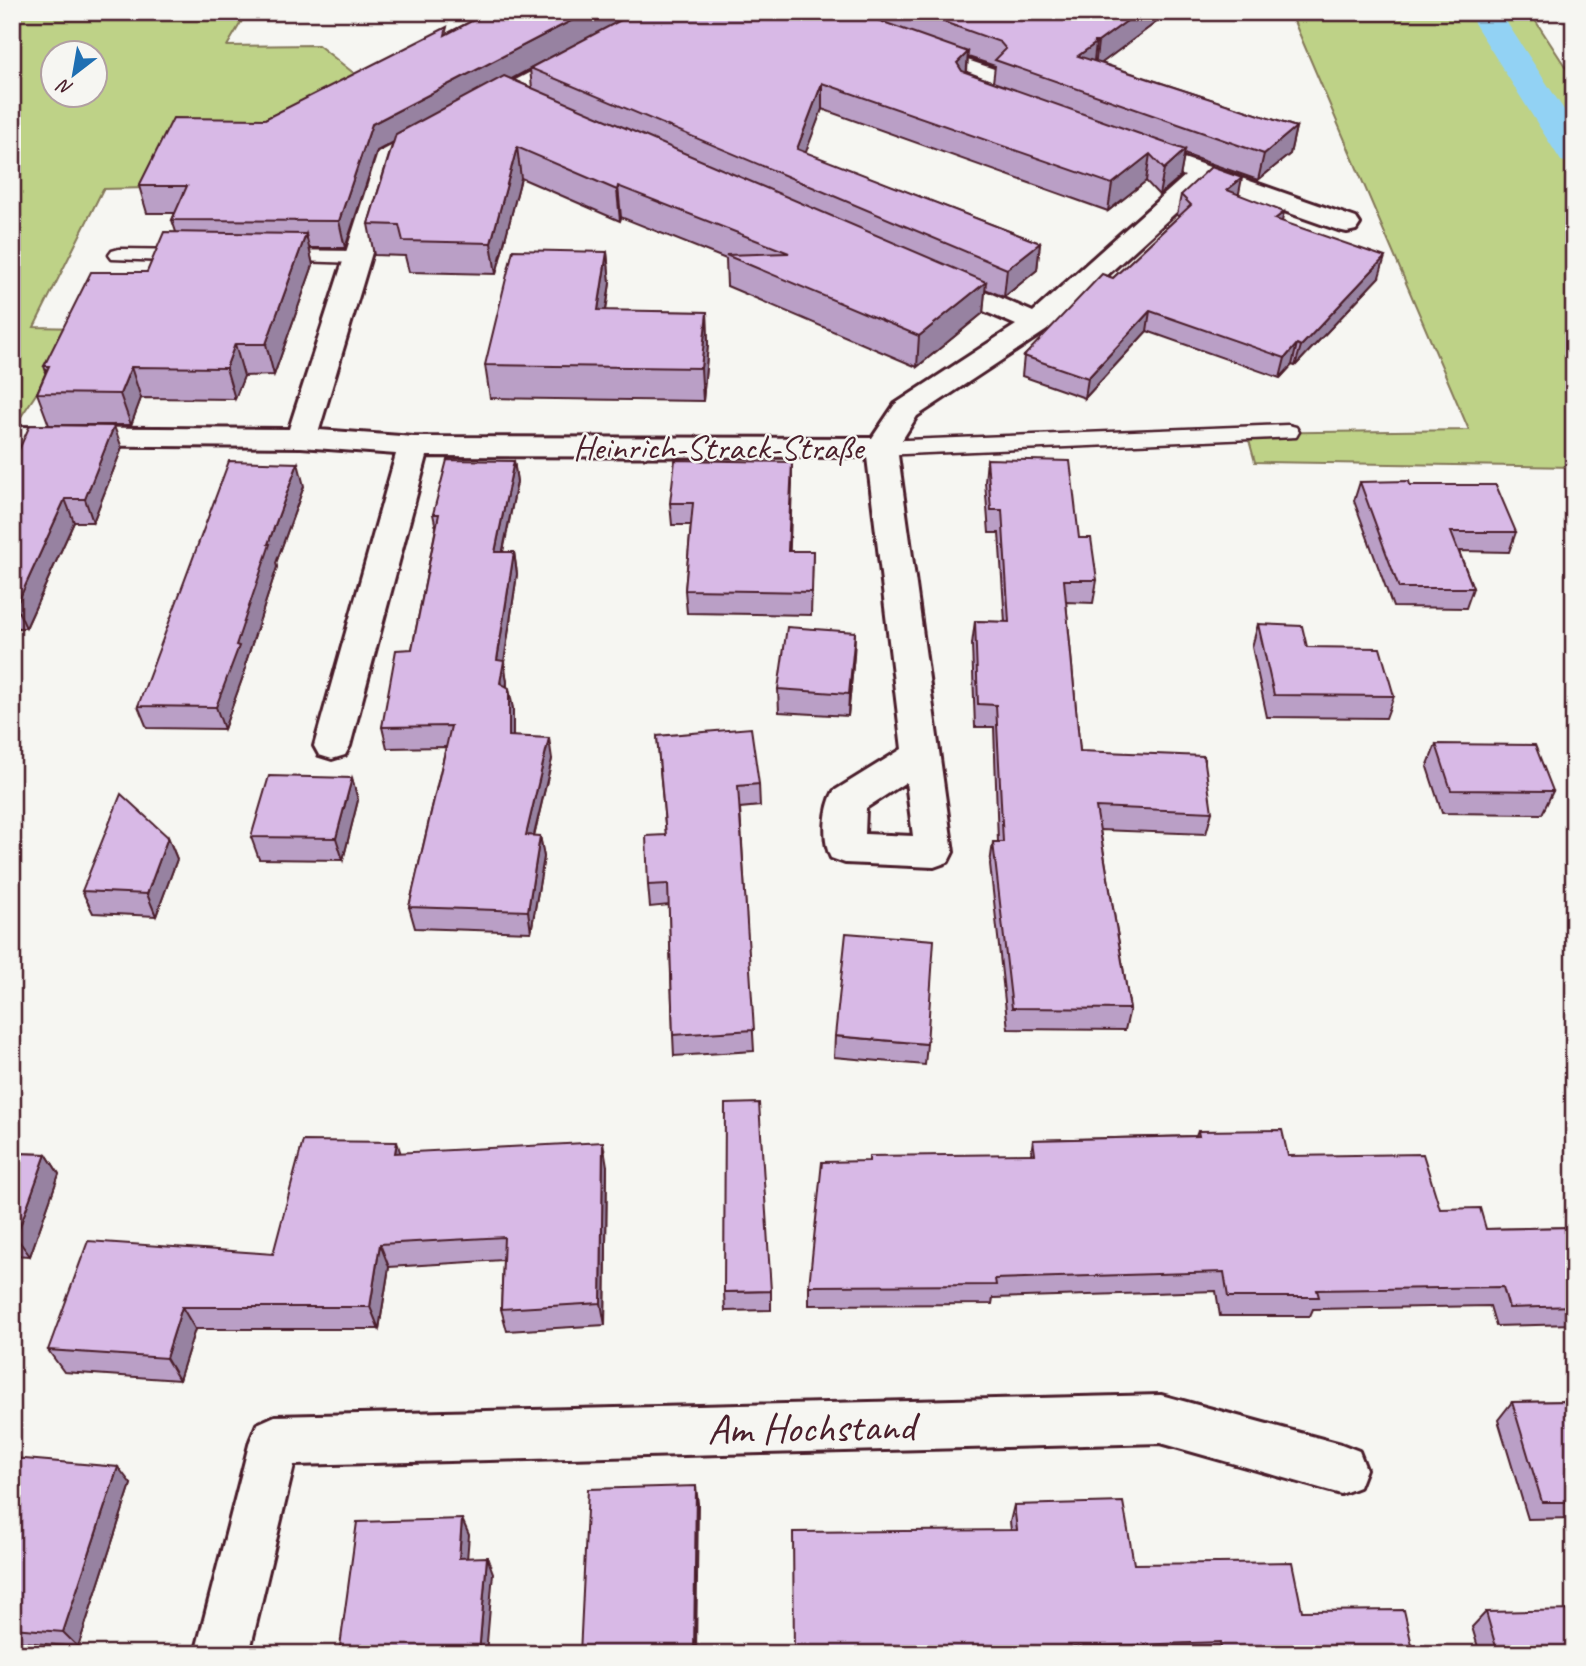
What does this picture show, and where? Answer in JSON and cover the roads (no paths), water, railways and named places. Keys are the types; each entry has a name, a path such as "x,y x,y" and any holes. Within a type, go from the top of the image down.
{"street":[{"path":"301,438 387,158 662,12"},
{"path":"896,43 989,75 970,89 1030,111"},
{"path":"507,94 532,105"},
{"path":"1104,137 1346,224"},
{"path":"881,448 906,410 1037,324 1203,173"},
{"path":"910,269 1037,324"},
{"name":"Heinrich-Strack-Straße","path":"12,436 301,438 414,446 881,448 921,755"},
{"path":"332,746 414,446"},
{"name":"Am Hochstand","path":"222,1654 275,1441 1161,1419 1341,1469"}],"lane":[{"path":"119,255 217,256"},
{"path":"259,256 356,257"},
{"path":"881,448 1289,432"}],"waterway":[{"path":"1483,12 1574,153"}]}
